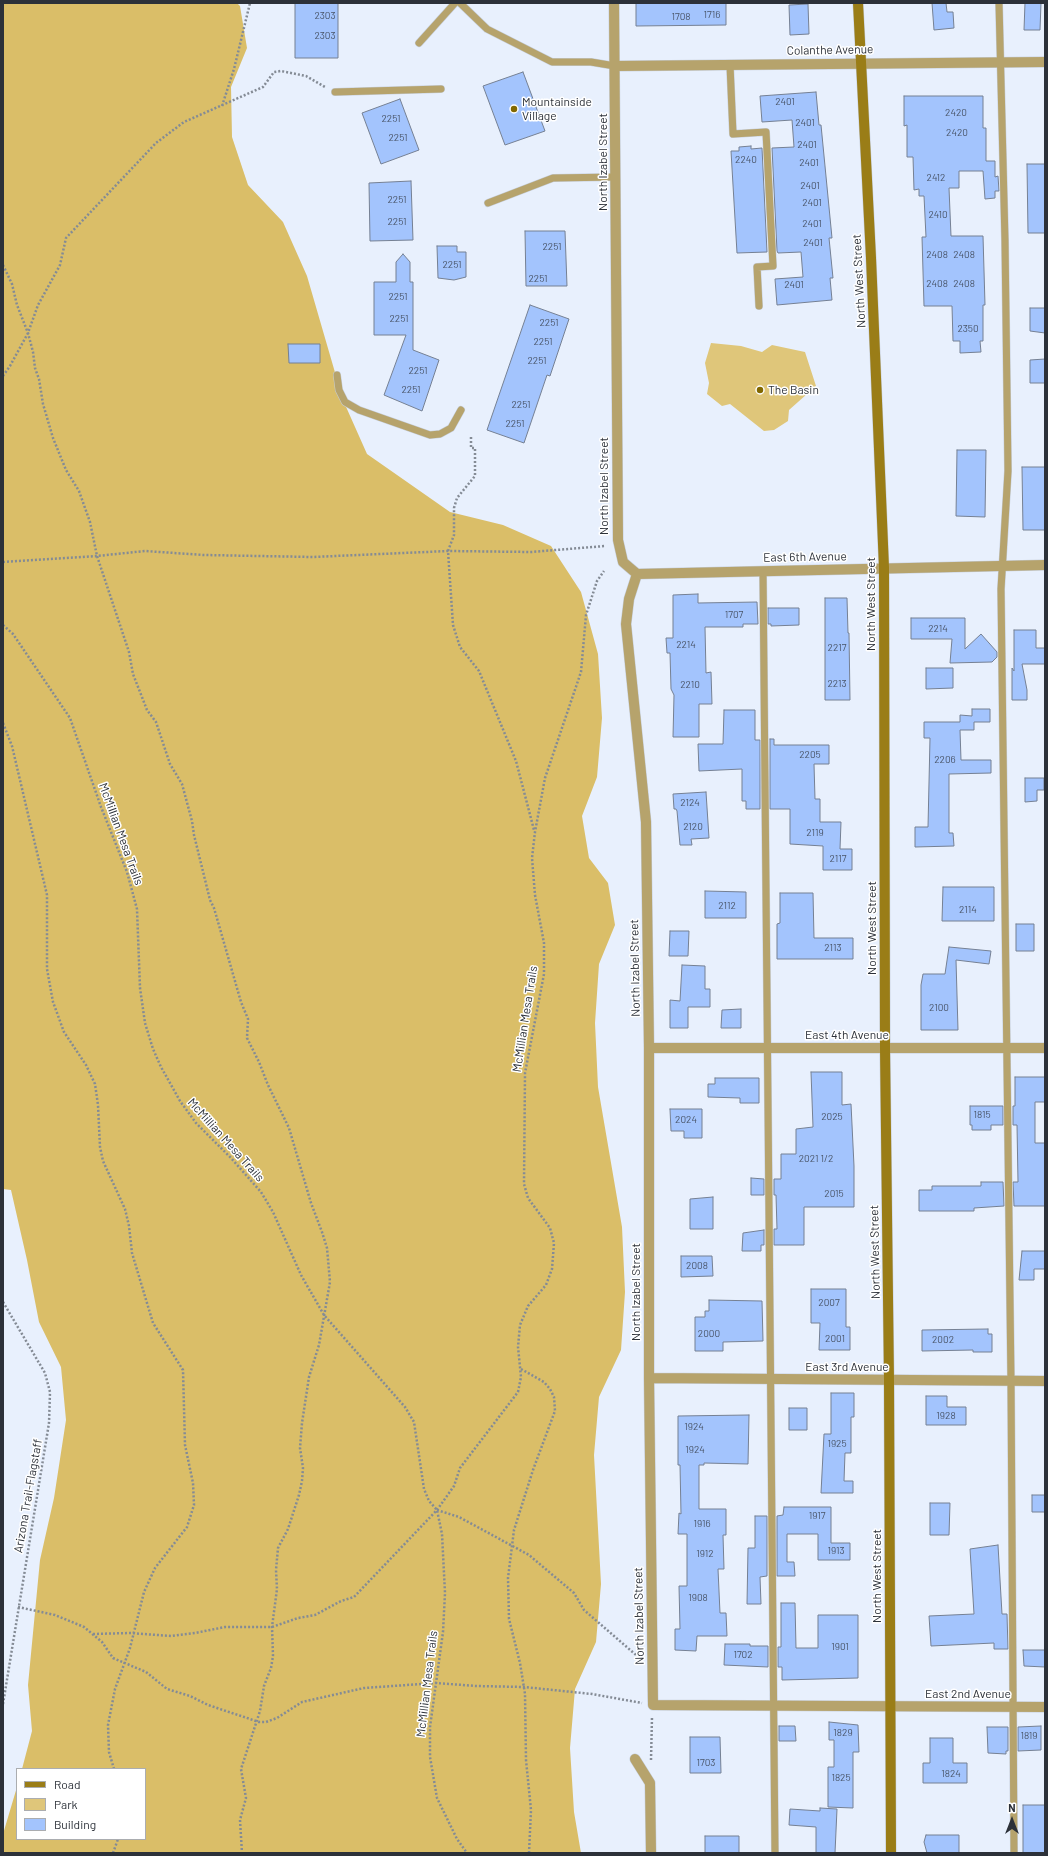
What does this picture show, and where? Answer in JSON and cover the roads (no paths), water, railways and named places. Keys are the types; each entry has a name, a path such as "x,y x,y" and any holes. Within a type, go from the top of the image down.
{"street":[{"name":"North Izabel Street","path":"614,3 618,540 623,562 637,574 629,599 626,624 646,822 649,1048 649,1378 653,1705 773,1706"},
{"name":"North West Street","path":"858,3 862,63 884,568 885,1048 889,1380 891,1853"},
{"name":"Colanthe Avenue","path":"615,66 1045,62"},
{"name":"East 6th Avenue","path":"637,574 1045,565"},
{"name":"East 4th Avenue","path":"649,1048 1045,1048"},
{"name":"East 3rd Avenue","path":"649,1378 1045,1381"},
{"path":"773,1706 890,1707"},
{"name":"East 2nd Avenue","path":"890,1707 1045,1707"},
{"path":"635,1759 650,1783 651,1853"}],"lane":[{"path":"419,43 454,3"},
{"path":"460,3 487,29 552,62 591,62 615,66"},
{"path":"999,3 1008,471 1001,589 1011,1380 1014,1853"},
{"path":"730,65 733,134 766,132 773,266 757,267 759,306"},
{"path":"335,92 441,89"},
{"path":"488,203 554,178 577,176 616,177"},
{"path":"337,376 338,390 346,402 359,410 430,435 440,434 451,428 461,410"},
{"path":"763,571 775,1853"}],"place":[{"name":"Mountainside Village","path":"514,109"},
{"name":"The Basin","path":"760,390"}]}
